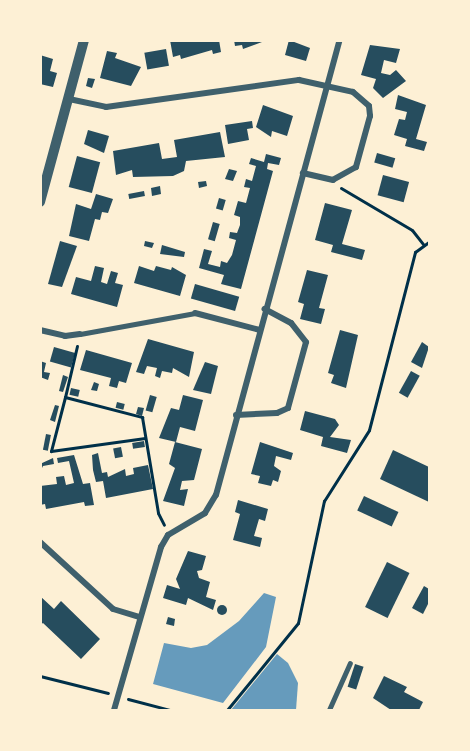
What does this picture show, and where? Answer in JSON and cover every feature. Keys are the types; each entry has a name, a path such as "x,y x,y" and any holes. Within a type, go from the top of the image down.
{"street":[{"path":"40,202 84,40"},
{"path":"114,711 161,547 168,535 205,513 216,495 340,40"},
{"path":"69,99 106,107 299,80 328,84 354,92 369,106 370,116 356,167 333,180 303,173"},
{"path":"236,415 277,413 288,408 306,342 291,322 265,309"},
{"path":"40,330 65,336 195,314 260,330"},
{"path":"40,542 112,609 140,617"}],"lane":[{"path":"329,711 350,663"}],"path":[{"path":"333,180 412,230 423,244"},
{"path":"226,711 298,623 324,501 369,430 402,312 399,302 414,252 429,241"},
{"path":"80,334 51,451 145,438"},
{"path":"65,397 142,417 158,513 168,535"},
{"path":"40,676 170,711"}],"water":[{"path":"264,593 276,597 266,647 223,703 153,684 164,643 191,648 207,645 239,621"},
{"path":"277,654 288,663 298,683 296,710 231,710"}],"building":[{"path":"170,40 219,40 221,52 213,54 212,50 181,59 180,55 173,57"},
{"path":"234,40 262,40 262,42 243,49 242,45 235,46"},
{"path":"289,40 310,48 306,61 285,55"},
{"path":"370,45 400,49 396,63 384,60 381,73 390,75 396,70 406,81 383,98 373,88 376,79 361,75"},
{"path":"166,49 169,66 147,70 144,53"},
{"path":"107,51 117,53 115,58 141,67 131,86 100,78"},
{"path":"40,55 53,59 50,71 57,73 53,87 40,84"},
{"path":"88,78 95,79 92,88 86,86"},
{"path":"398,95 426,105 416,139 427,142 424,151 405,146 407,139 394,135 399,119 405,120 407,112 395,109"},
{"path":"263,105 293,116 287,136 272,131 271,137 256,127"},
{"path":"252,121 253,128 247,129 249,140 228,144 225,125"},
{"path":"88,130 109,136 104,153 84,144"},
{"path":"220,132 225,157 186,161 184,171 173,176 133,177 132,170 116,175 113,151 159,143 162,159 177,157 174,140"},
{"path":"377,153 395,158 393,168 374,163"},
{"path":"266,154 281,158 279,165 268,163 267,169 273,171 241,289 221,284 224,275 199,268 204,249 212,251 208,264 220,267 221,261 227,263 236,240 229,238 230,232 237,233 240,225 240,217 234,215 238,201 246,203 250,188 244,187 246,179 252,181 256,166 249,164 251,158 264,162"},
{"path":"77,156 100,162 92,193 69,187"},
{"path":"229,169 237,171 233,181 225,179"},
{"path":"383,175 409,182 404,202 378,195"},
{"path":"206,181 207,186 199,188 198,182"},
{"path":"160,186 161,194 152,196 151,188"},
{"path":"144,191 145,196 129,199 128,194"},
{"path":"96,194 113,199 108,213 102,212 100,220 95,219 89,241 69,236 76,204 91,209"},
{"path":"219,198 226,200 223,211 216,209"},
{"path":"325,203 352,210 342,244 365,250 362,260 331,252 333,245 315,240"},
{"path":"213,222 220,224 215,241 208,239"},
{"path":"60,241 77,246 62,287 48,284"},
{"path":"145,241 154,243 152,248 144,246"},
{"path":"162,245 185,252 184,257 160,254"},
{"path":"95,266 104,268 101,282 107,284 111,271 118,273 115,283 123,285 117,307 71,294 76,277 91,281"},
{"path":"139,266 154,271 156,266 171,270 172,267 186,275 180,296 134,283"},
{"path":"307,270 328,275 319,308 325,309 321,324 300,319 304,304 298,302"},
{"path":"195,284 239,297 235,311 191,298"},
{"path":"340,330 358,335 346,388 331,383 334,375 328,373"},
{"path":"148,339 194,352 189,377 173,368 172,373 162,371 160,378 155,376 157,368 147,366 144,374 136,372"},
{"path":"422,342 429,347 422,368 411,362"},
{"path":"54,347 75,353 71,367 50,361"},
{"path":"86,350 132,363 126,383 119,381 117,388 109,386 111,378 80,370"},
{"path":"40,361 46,363 44,372 50,373 48,380 40,377"},
{"path":"205,362 218,366 211,394 193,390"},
{"path":"411,371 420,376 408,398 399,393"},
{"path":"63,375 68,377 63,392 59,391"},
{"path":"94,382 99,384 97,391 91,390"},
{"path":"71,388 80,390 78,397 69,395"},
{"path":"150,395 157,397 152,412 146,410"},
{"path":"183,395 203,400 195,431 180,427 176,442 159,438 171,408 179,410"},
{"path":"117,402 125,404 123,410 116,408"},
{"path":"55,405 59,406 55,422 50,420"},
{"path":"138,407 144,408 142,416 136,414"},
{"path":"305,411 335,419 339,425 330,437 351,440 347,453 321,446 323,437 300,430"},
{"path":"46,434 51,435 48,451 43,450"},
{"path":"144,441 145,447 133,449 132,443"},
{"path":"175,442 202,449 194,480 182,481 180,490 188,489 184,506 163,501 175,468 169,464"},
{"path":"260,442 293,453 291,460 276,456 274,466 281,471 278,482 273,480 271,486 258,483 260,476 251,474"},
{"path":"121,447 123,457 115,458 113,449"},
{"path":"393,450 429,467 429,502 380,479"},
{"path":"98,453 102,473 107,472 108,477 125,469 126,476 134,474 133,468 148,465 153,489 106,498 103,481 96,482 93,470 92,455"},
{"path":"74,455 83,484 90,483 94,505 85,506 84,502 46,509 45,504 40,505 40,486 57,484 56,477 64,476 66,485 74,483 69,461 58,463 57,458"},
{"path":"53,458 54,464 43,466 40,472 40,464"},
{"path":"364,496 398,512 392,527 357,511"},
{"path":"238,500 268,509 265,521 259,519 254,536 262,538 260,547 233,540 240,514 235,512"},
{"path":"188,551 206,556 202,570 197,571 199,578 210,582 206,597 216,600 213,610 188,598 186,605 163,598 167,585 180,589 176,579"},
{"path":"387,562 409,573 388,618 365,607"},
{"path":"424,586 429,589 429,602 423,614 412,608"},
{"path":"40,596 54,609 61,601 100,639 81,659 43,623 40,625"},
{"path":"222,605 226,606 226,614 222,615 218,614 217,610 218,606"},
{"path":"168,617 175,619 174,626 166,624"},
{"path":"355,664 364,667 356,690 348,687"},
{"path":"384,676 407,687 404,692 423,702 419,710 391,710 373,698"}]}
